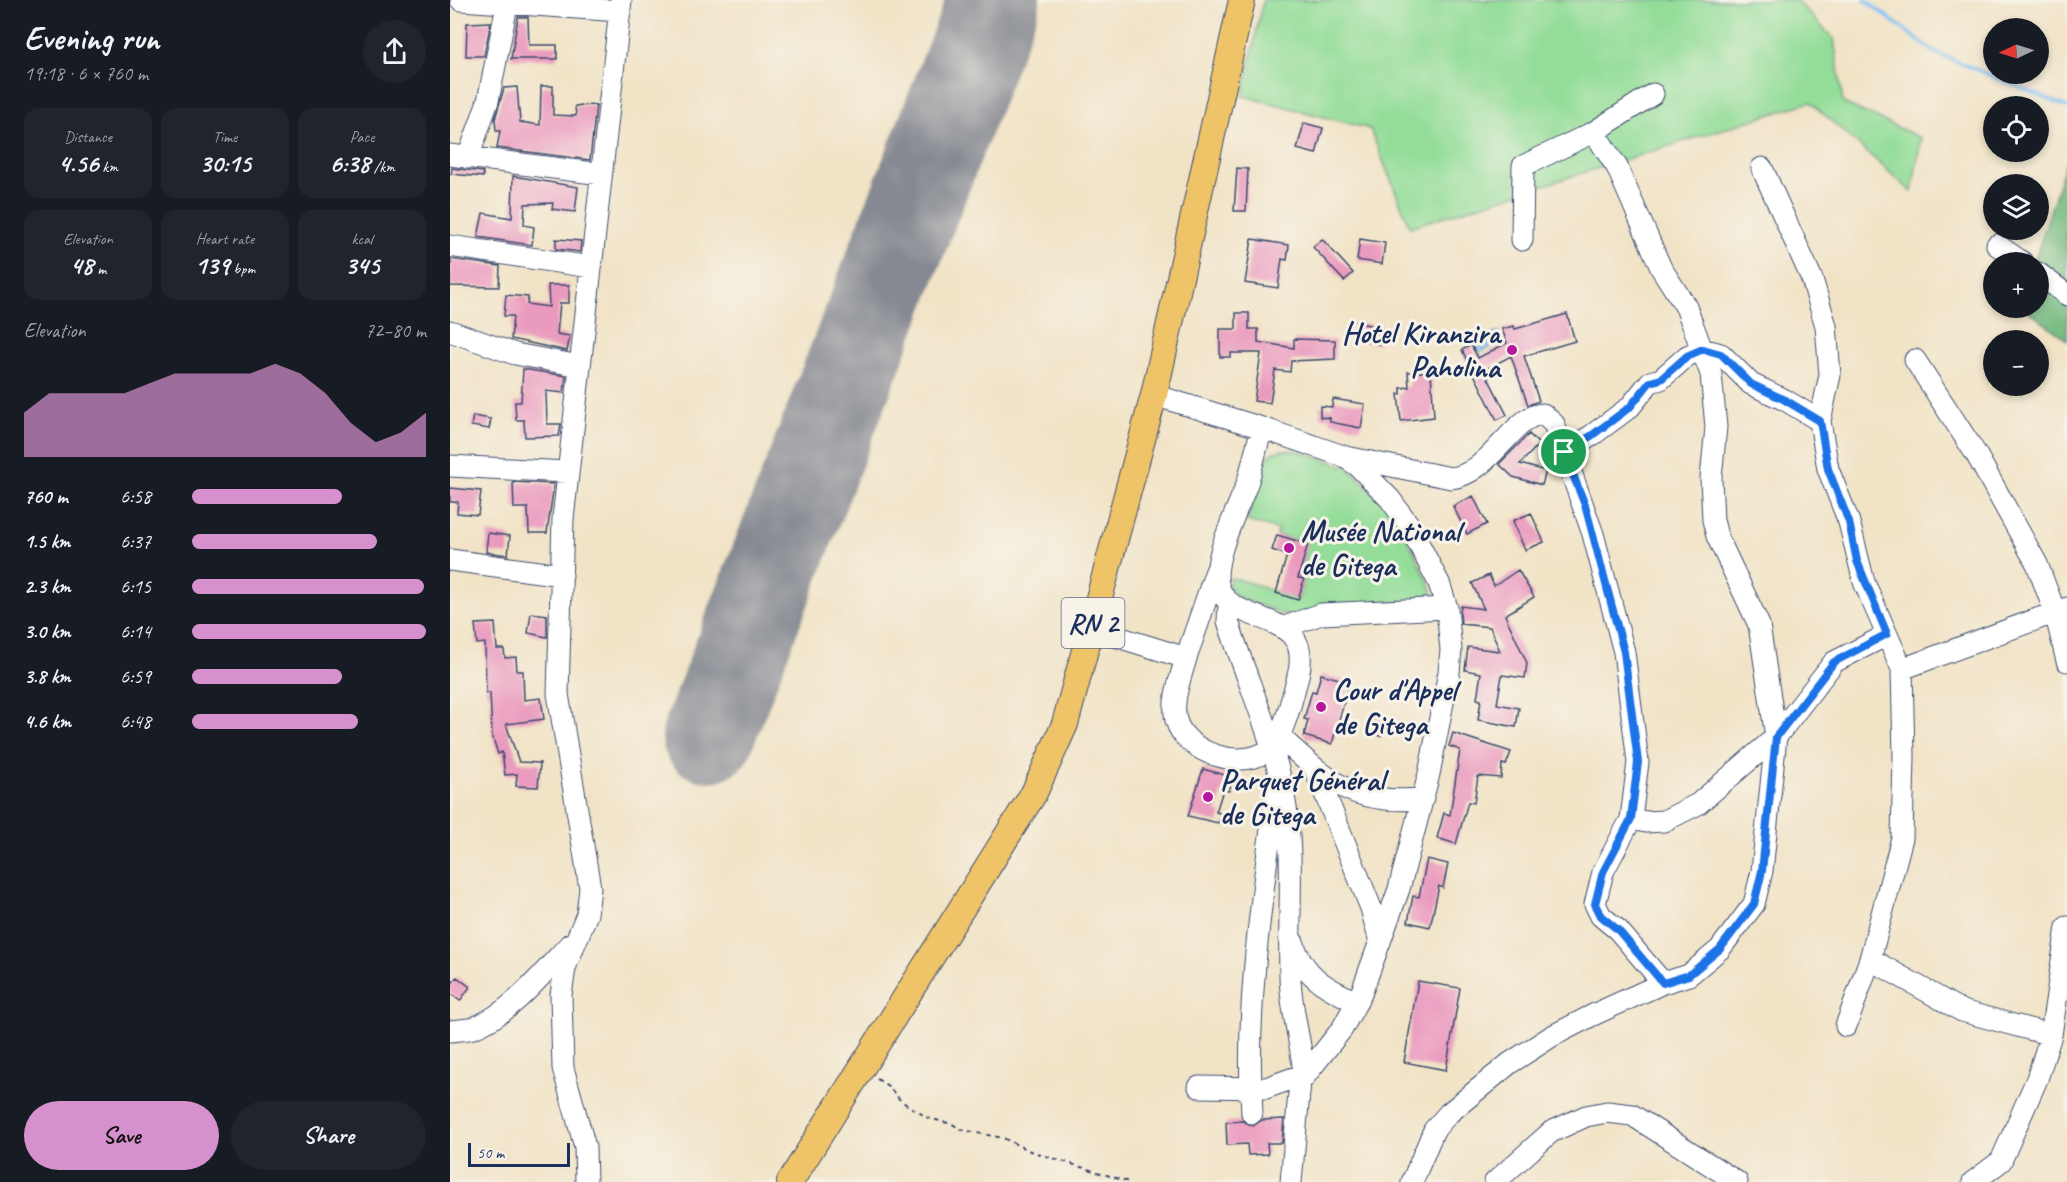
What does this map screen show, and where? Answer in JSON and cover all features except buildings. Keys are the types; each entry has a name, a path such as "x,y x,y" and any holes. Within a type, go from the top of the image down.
{"main road":[{"name":"RN 2","path":"790,1182 1034,793 1065,724 1154,395 1242,0"}],"street":[{"path":"461,0 620,6 567,472 558,694 590,888 587,914 565,968 561,994 564,1068 585,1146 586,1182"},
{"path":"507,2 488,101 459,157 601,174"},
{"path":"1522,240 1523,166 1594,132 1653,94"},
{"path":"1412,1182 1434,1130 1475,1090 1551,1036 1663,983 1689,975 1720,949 1754,904 1762,871 1776,737 1759,625 1717,536 1713,520 1711,478 1716,410 1711,374 1686,307 1661,268 1617,167 1594,132"},
{"path":"1762,168 1812,279 1826,326 1830,375 1820,421 1828,469 1849,522 1857,561 1902,669 1904,756 1902,838 1870,959 1846,1026"},
{"path":"450,246 591,267"},
{"path":"1997,246 2006,252"},
{"path":"2049,281 2067,295"},
{"path":"450,331 515,354 580,366"},
{"path":"1564,452 1591,436 1630,407 1650,382 1661,379 1687,356 1703,349 1721,354 1751,384 1785,400 1820,421"},
{"path":"1915,360 1976,454 2061,610 2067,661"},
{"path":"1154,395 1343,456 1451,478 1460,477 1481,464 1530,417 1536,414 1550,418 1585,505 1624,652 1638,762 1631,819 1603,872 1595,904 1601,916 1618,930 1663,983"},
{"path":"1262,428 1249,478 1186,658 1175,706 1180,732 1200,750 1228,758 1261,762 1278,773"},
{"path":"1291,1182 1298,1092 1304,1074 1342,1029 1357,1002 1399,889 1420,799 1429,774 1449,672 1451,650 1447,608 1439,583 1409,525 1368,475 1343,456"},
{"path":"450,466 567,472"},
{"path":"450,560 562,575"},
{"path":"1217,569 1222,596 1229,603 1285,627 1297,648 1300,660 1298,673 1275,742 1259,756 1246,759"},
{"path":"1229,603 1228,621 1275,742 1278,773 1287,814 1292,1001 1302,1043 1304,1074"},
{"path":"1285,627 1330,613 1447,608"},
{"path":"1902,669 2061,610"},
{"path":"1092,629 1186,658"},
{"path":"1631,819 1654,823 1664,821 1698,804 1776,737 1834,662 1887,634"},
{"path":"1275,742 1359,795 1394,801 1420,799"},
{"path":"1315,769 1371,908 1380,942"},
{"path":"1251,1113 1253,981 1278,773"},
{"path":"1972,1182 2001,1161 2010,1146 2051,1035 2067,927"},
{"path":"1289,930 1300,961 1310,976 1335,992 1357,1002"},
{"path":"450,1031 473,1028 502,1011 534,982 578,935"},
{"path":"1870,959 1962,1011 2051,1035"},
{"path":"1199,1088 1250,1089 1283,1084 1304,1074"},
{"path":"1496,1182 1551,1132 1586,1116 1607,1112 1632,1115 1737,1182"}],"path":[{"path":"859,1072 881,1081 901,1101 928,1118 952,1124 963,1130 1003,1138 1030,1151 1129,1182"}],"green space":[{"path":"1263,0 1796,0 1834,39 1843,103 1921,138 1912,192 1810,102 1410,227 1370,129 1243,96"},
{"path":"2065,165 2067,166 2067,340 2037,318 2049,318 2049,252 2037,252 2041,240 2049,240 2049,215"},
{"path":"1281,450 1299,451 1347,467 1394,511 1432,589 1431,595 1426,599 1288,616 1237,597 1228,585 1231,578 1298,599 1304,580 1298,578 1307,544 1277,535 1278,530 1247,521 1263,463 1272,453"}],"water":[{"path":"1498,332 1502,342 1479,353 1475,343"}],"waterway":[{"path":"1865,0 1934,52 2067,107"}],"runway":[{"path":"708,736 994,0"}],"place":[{"name":"Hotel Kiranzira Paholina","path":"1512,350"},
{"name":"Musée National de Gitega","path":"1289,548"},
{"name":"Cour d'Appel de Gitega","path":"1321,707"},
{"name":"Parquet Général de Gitega","path":"1208,797"}],"route":[{"path":"1703,349 1721,354 1751,384 1785,400 1820,421 1828,469 1849,522 1864,582 1887,634 1834,662 1776,737 1762,871 1754,904 1720,949 1689,975 1663,983 1618,930 1601,916 1595,904 1603,872 1631,819 1638,762 1624,652 1619,630 1585,505 1564,452 1591,436 1630,407 1650,382 1661,379 1687,356 1703,349"}]}
